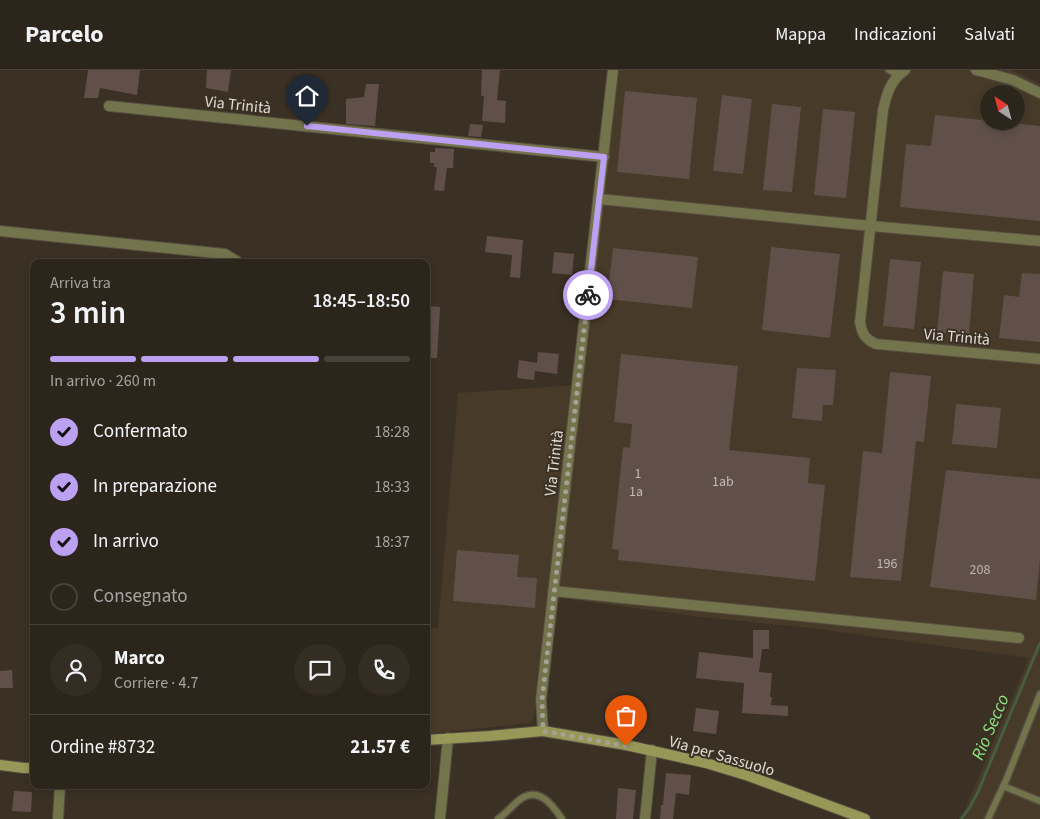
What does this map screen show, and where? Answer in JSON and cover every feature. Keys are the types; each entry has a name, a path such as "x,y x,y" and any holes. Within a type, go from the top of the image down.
{"main road":[{"name":"Via per Sassuolo","path":"430,740 543,731 652,750 749,776 865,819"},
{"path":"0,765 30,768"}],"street":[{"name":"Via Trinità","path":"543,731 542,700 553,591 613,70"},
{"path":"976,70 1013,80 1040,93"},
{"name":"Via Trinità","path":"898,72 890,85 883,110 860,322 862,332 867,339 876,344 1040,359"},
{"name":"Via Trinità","path":"109,106 604,157"},
{"path":"599,199 1040,241"},
{"path":"0,231 225,254 233,259"},
{"path":"553,591 1019,638"},
{"path":"440,819 448,738"},
{"path":"645,819 652,750"},
{"path":"58,819 60,789"}],"lane":[{"path":"988,819 1040,694"},
{"path":"1003,786 1040,801"},
{"path":"498,819 521,798 528,795 537,795 548,801 562,819"}],"shaded area":[{"path":"607,70 1011,70 1040,84 1040,819 961,819 1029,658 811,628 700,617 548,596 534,717 531,723 430,734 430,627 438,629 458,393 577,385"}],"building":[{"path":"88,70 140,70 137,95 100,88 98,98 84,98"},
{"path":"207,70 231,70 228,92 206,88"},
{"path":"482,70 500,70 497,100 506,101 505,123 482,121 484,96 481,96"},
{"path":"366,84 379,84 375,126 346,124 346,99 364,97"},
{"path":"625,91 697,98 689,179 617,172"},
{"path":"722,95 752,99 743,174 713,171"},
{"path":"772,104 801,107 792,192 763,190"},
{"path":"823,109 855,112 846,198 814,195"},
{"path":"935,115 980,120 980,130 1025,130 1025,124 1040,126 1040,221 900,207 906,144 931,146"},
{"path":"470,124 483,125 481,137 468,136"},
{"path":"435,148 454,149 453,168 447,168 444,191 434,190 437,167 434,167 434,163 430,163 430,152 435,152"},
{"path":"487,236 523,240 520,278 510,277 512,255 485,252"},
{"path":"771,247 840,254 830,338 762,330"},
{"path":"613,248 698,257 692,308 607,299"},
{"path":"554,252 574,254 572,275 552,273"},
{"path":"890,259 921,262 914,329 883,326"},
{"path":"943,271 974,274 969,335 937,332"},
{"path":"1022,273 1040,274 1040,342 999,338 1004,295 1019,297"},
{"path":"430,306 440,307 437,358 430,358"},
{"path":"538,352 559,354 557,374 535,371 534,380 517,378 519,360 537,363"},
{"path":"621,354 738,366 729,450 810,458 808,483 825,485 815,581 618,560 619,550 612,549 623,447 630,448 632,424 614,422"},
{"path":"797,368 836,370 833,405 823,405 822,421 792,418"},
{"path":"890,372 931,376 924,442 916,441 901,581 850,577 863,451 882,453"},
{"path":"956,404 1001,408 997,448 952,444"},
{"path":"946,470 1040,479 1040,560 1036,600 930,587"},
{"path":"457,550 519,555 517,577 537,578 535,608 453,601"},
{"path":"753,630 769,630 769,649 762,649 759,672 772,673 771,705 788,706 788,716 742,713 744,683 696,678 699,652 753,658"},
{"path":"12,670 13,688 0,688 0,671"},
{"path":"696,708 719,711 716,734 693,731"},
{"path":"666,773 691,775 689,795 676,793 673,819 660,819"},
{"path":"618,788 636,790 633,819 616,819"},
{"path":"14,791 32,792 31,812 12,811"}],"waterway":[{"name":"Rio Secco","path":"961,819 978,792 1040,643"}],"way so far":[{"path":"588,295 553,591 542,700 543,731 626,746"}],"route":[{"path":"307,126 604,157 588,295"}]}
